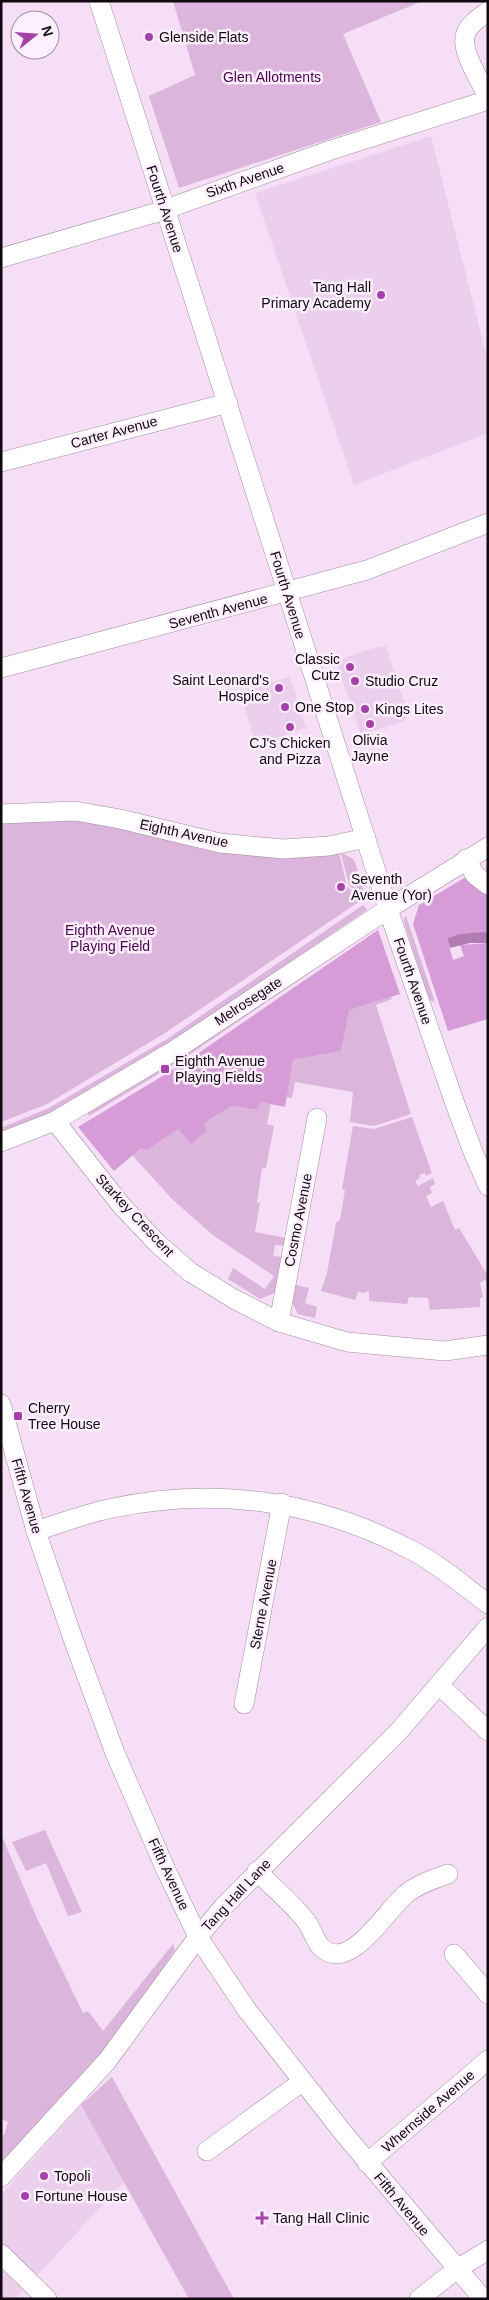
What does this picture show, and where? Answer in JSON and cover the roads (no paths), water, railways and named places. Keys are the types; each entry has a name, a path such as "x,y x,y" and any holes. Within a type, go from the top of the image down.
{"street":[{"name":"Fourth Avenue","path":"98,1 228,403 388,909 454,1102 487,1181"},
{"name":"Sixth Avenue","path":"1,258 106,228 331,150 488,99 481,80 469,60 465,46 466,33 488,11"},
{"name":"Carter Avenue","path":"1,462 228,403"},
{"name":"Seventh Avenue","path":"1,668 367,570 488,523"},
{"name":"Eighth Avenue","path":"1,814 75,811 120,819 220,843 283,849 329,846 366,838"},
{"name":"Melrosegate","path":"1,1142 55,1121 175,1050 388,909 488,847"},
{"path":"466,859 475,875 488,885"},
{"name":"Cosmo Avenue","path":"279,1322 317,1118"},
{"name":"Starkey Crescent","path":"55,1121 121,1205 158,1244 190,1272 234,1299 279,1322 347,1342 445,1351 488,1345"},
{"name":"Fifth Avenue","path":"1,1404 36,1530 73,1639 115,1753 166,1870 198,1937 247,2010 367,2163 484,2299"},
{"path":"36,1530 112,1508 164,1500 209,1497 282,1503 325,1514 371,1530 415,1552 488,1604"},
{"name":"Sterne Avenue","path":"244,1704 282,1503"},
{"name":"Tang Hall Lane","path":"1,2177 107,2061 144,2014 198,1937 257,1871 343,1789 440,1685 488,1627"},
{"path":"440,1685 488,1731"},
{"path":"257,1871 307,1923 321,1947 330,1953 341,1954 351,1951 361,1942 405,1894 436,1874"},
{"path":"454,1954 488,1994"},
{"name":"Whernside Avenue","path":"367,2163 488,2060"},
{"path":"207,2150 303,2081"},
{"path":"419,2299 457,2269 488,2250"},
{"path":"1,2254 46,2299"}],"place":[{"name":"Glenside Flats","path":"149,37"},
{"name":"Tang Hall Primary Academy","path":"381,295"},
{"name":"Classic Cutz","path":"350,667"},
{"name":"Studio Cruz","path":"355,681"},
{"name":"Saint Leonard's Hospice","path":"279,688"},
{"name":"One Stop","path":"285,707"},
{"name":"Kings Lites","path":"365,709"},
{"name":"Olivia Jayne","path":"370,724"},
{"name":"CJ's Chicken and Pizza","path":"290,727"},
{"name":"Seventh Avenue (Yor)","path":"341,887"},
{"name":"Eighth Avenue Playing Fields","path":"165,1069"},
{"name":"Cherry Tree House","path":"18,1416"},
{"name":"Topoli","path":"44,2176"},
{"name":"Fortune House","path":"25,2196"},
{"name":"Tang Hall Clinic","path":"262,2218"}],"park label":[{"name":"Glen Allotments","path":"272,77"},
{"name":"Eighth Avenue Playing Field","path":"110,938"}]}
